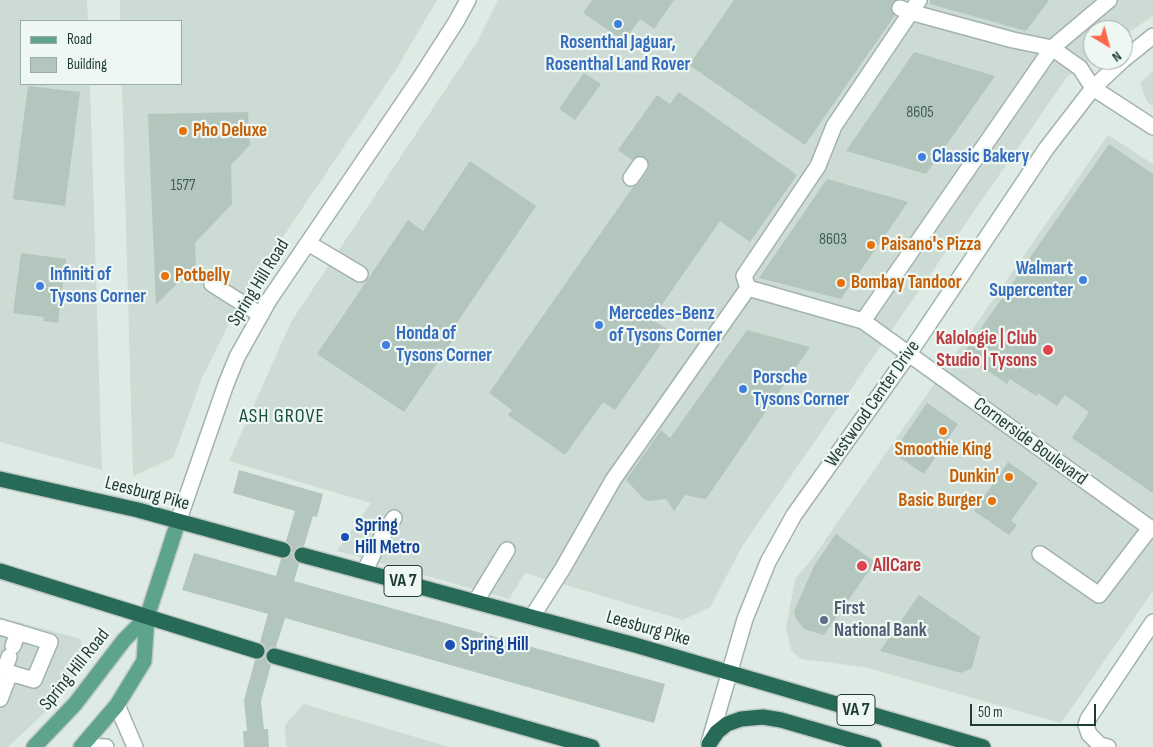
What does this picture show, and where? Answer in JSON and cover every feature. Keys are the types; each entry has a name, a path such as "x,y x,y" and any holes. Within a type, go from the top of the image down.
{"highway":[{"name":"Leesburg Pike","path":"0,478 138,510 284,550"},
{"name":"Leesburg Pike","path":"302,555 476,601 729,672 982,747"},
{"path":"0,571 258,651"},
{"path":"274,656 567,743 592,747"},
{"path":"708,746 717,732 727,724 741,719 763,717 781,720 874,747"}],"main road":[{"name":"Spring Hill Road","path":"82,746 117,706 144,661 147,618 178,522"},
{"name":"Spring Hill Road","path":"34,747 70,709 124,640 147,618"}],"street":[{"name":"Spring Hill Road","path":"178,522 226,384 238,357 269,300 420,78 468,0"},
{"path":"748,288 863,321 1052,48 1109,0"},
{"path":"748,288 744,276 818,166 842,102 910,7 1013,40 1052,48 1080,68 1093,88 1153,127"},
{"name":"Westwood Center Drive","path":"1133,52 1153,36"},
{"name":"Westwood Center Drive","path":"708,746 745,619 768,562 794,515 908,355 1046,149 1093,88 1112,70"},
{"path":"631,178 640,165"},
{"path":"308,243 360,274"},
{"path":"212,284 261,315"},
{"path":"532,618 613,480 748,288"},
{"name":"Cornerside Boulevard","path":"863,321 1151,529"},
{"path":"365,571 378,543 394,518"},
{"path":"1040,554 1099,595 1151,529"},
{"path":"476,601 507,550"},
{"path":"1108,747 1100,745 1089,734 1086,725 1088,719 1153,622"},
{"path":"0,627 9,658 0,699"},
{"path":"117,706 136,747"},
{"path":"82,746 106,747"}],"shaded area":[{"path":"0,0 87,0 88,20 20,20 20,85 90,85 102,470 0,442"},
{"path":"120,0 437,0 395,71 241,299 202,378 173,458 133,476 122,85 182,85 182,20 120,20"},
{"path":"498,0 1153,0 1153,16 1133,29 1133,20 1083,20 1083,65 1067,77 743,545 710,607 683,620 525,573 509,599 337,551 371,503 229,461 291,322 477,42"},
{"path":"1153,71 1153,106 1147,102 1140,83"},
{"path":"1108,135 1153,164 1153,591 1061,723 864,667 801,659 791,650 786,628 795,579 812,559"},
{"path":"0,617 81,639 82,668 44,713 8,747 0,747"},
{"path":"304,704 449,747 286,747 285,725"}],"building":[{"name":"Rosenthal Jaguar, Rosenthal Land Rover","path":"592,0 674,0 654,29 640,19 624,41 583,13"},
{"path":"734,0 896,0 892,4 891,9 895,15 805,145 689,65"},
{"path":"930,0 1049,0 1026,31 930,4"},
{"path":"914,52 995,76 926,174 846,151"},
{"path":"584,73 601,84 575,120 559,109"},
{"path":"28,86 80,92 65,206 13,199"},
{"name":"Mercedes-Benz of Tysons Corner","path":"679,92 797,175 750,242 720,221 652,319 670,331 615,410 603,402 565,455 508,415 512,410 489,393 633,187 639,183 648,170 649,165 646,158 640,156 632,160 618,150 657,95 670,104"},
{"path":"248,112 250,145 231,165 232,204 195,243 196,264 156,305 148,114"},
{"path":"1109,144 1153,174 1153,493 1072,438 1089,412 1065,395 1057,406 1038,393 1036,396 1010,379 1007,384 963,354"},
{"path":"470,161 536,206 450,333 455,337 404,412 317,354 408,220 423,231"},
{"path":"827,179 908,202 841,299 759,278"},
{"name":"Infiniti of Tysons Corner","path":"21,253 66,259 58,323 43,321 44,317 13,313"},
{"name":"Porsche Tysons Corner","path":"747,330 810,347 706,499 685,495 674,511 666,499 649,501 644,499 626,480 661,430 670,438"},
{"path":"927,403 958,424 924,474 893,453"},
{"path":"1008,462 1038,483 1011,521 1017,525 1009,535 974,511"},
{"path":"239,470 323,494 317,517 313,516 304,546 299,546 293,552 293,558 299,564 294,581 665,684 654,723 285,618 276,647 271,647 266,651 264,645 260,642 268,614 182,590 194,553 276,576 281,559 286,559 292,553 292,547 286,541 295,511 233,493"},
{"path":"836,534 875,562 824,635 804,629 796,619 794,611 815,564"},
{"path":"919,595 980,637 972,668 961,673 880,651"},
{"path":"265,656 267,662 271,665 261,701 264,729 268,729 269,747 244,747 243,731 247,731 244,700 255,660 260,660"}],"place":[{"name":"Rosenthal Jaguar, Rosenthal Land Rover","path":"618,24"},
{"name":"Pho Deluxe","path":"183,131"},
{"name":"Classic Bakery","path":"922,157"},
{"name":"Paisano's Pizza","path":"871,245"},
{"name":"Potbelly","path":"165,276"},
{"name":"Walmart Supercenter","path":"1083,280"},
{"name":"Bombay Tandoor","path":"841,283"},
{"name":"Infiniti of Tysons Corner","path":"40,286"},
{"name":"Mercedes-Benz of Tysons Corner","path":"599,325"},
{"name":"Honda of Tysons Corner","path":"386,345"},
{"name":"Kalologie | Club Studio | Tysons","path":"1048,350"},
{"name":"Porsche Tysons Corner","path":"743,389"},
{"name":"Smoothie King","path":"943,431"},
{"name":"Dunkin'","path":"1009,477"},
{"name":"Basic Burger","path":"992,501"},
{"name":"Spring Hill Metro","path":"345,537"},
{"name":"AllCare","path":"862,566"},
{"name":"First National Bank","path":"824,620"},
{"name":"Spring Hill","path":"450,645"}],"district":[{"name":"ASH GROVE","path":"282,417"}]}
